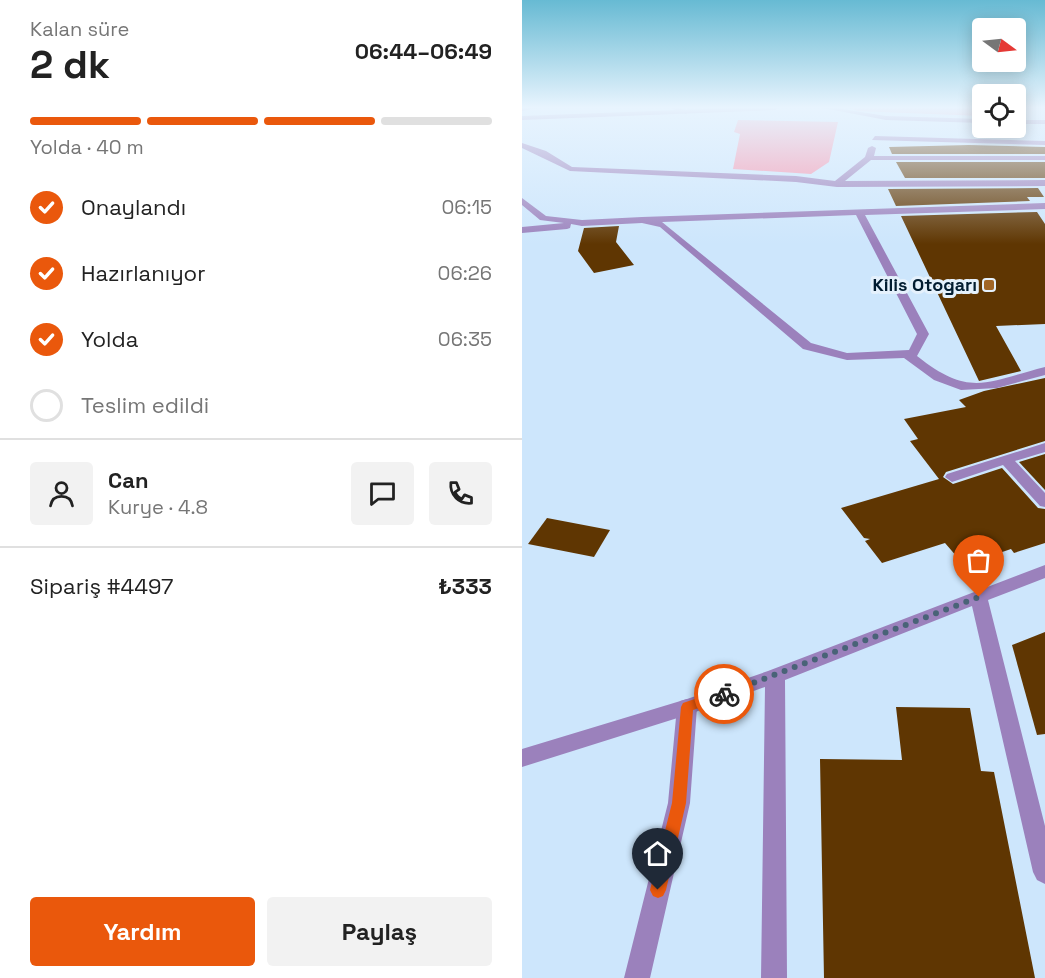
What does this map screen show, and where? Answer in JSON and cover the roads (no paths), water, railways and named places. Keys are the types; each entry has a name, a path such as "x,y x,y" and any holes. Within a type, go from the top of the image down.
{"street":[{"path":"544,154 570,169 796,179 837,184 1045,183"},
{"path":"837,184 868,158 870,154"},
{"path":"868,158 1045,158"},
{"path":"522,201 543,218 582,223"},
{"path":"522,230 582,223 642,220 1045,206"},
{"path":"642,220 663,225 807,346 830,356 872,359 914,353 923,334 860,212"},
{"path":"907,354 947,383 959,386 982,387 1045,371"},
{"path":"952,477 1045,447"},
{"path":"1005,459 1045,502"},
{"path":"522,758 687,707 775,676 1045,571"},
{"path":"979,597 1045,872"},
{"path":"774,978 775,676"},
{"path":"637,978 679,803 687,707"}],"place":[{"name":"Kilis Otogarı","path":"989,285"}]}
